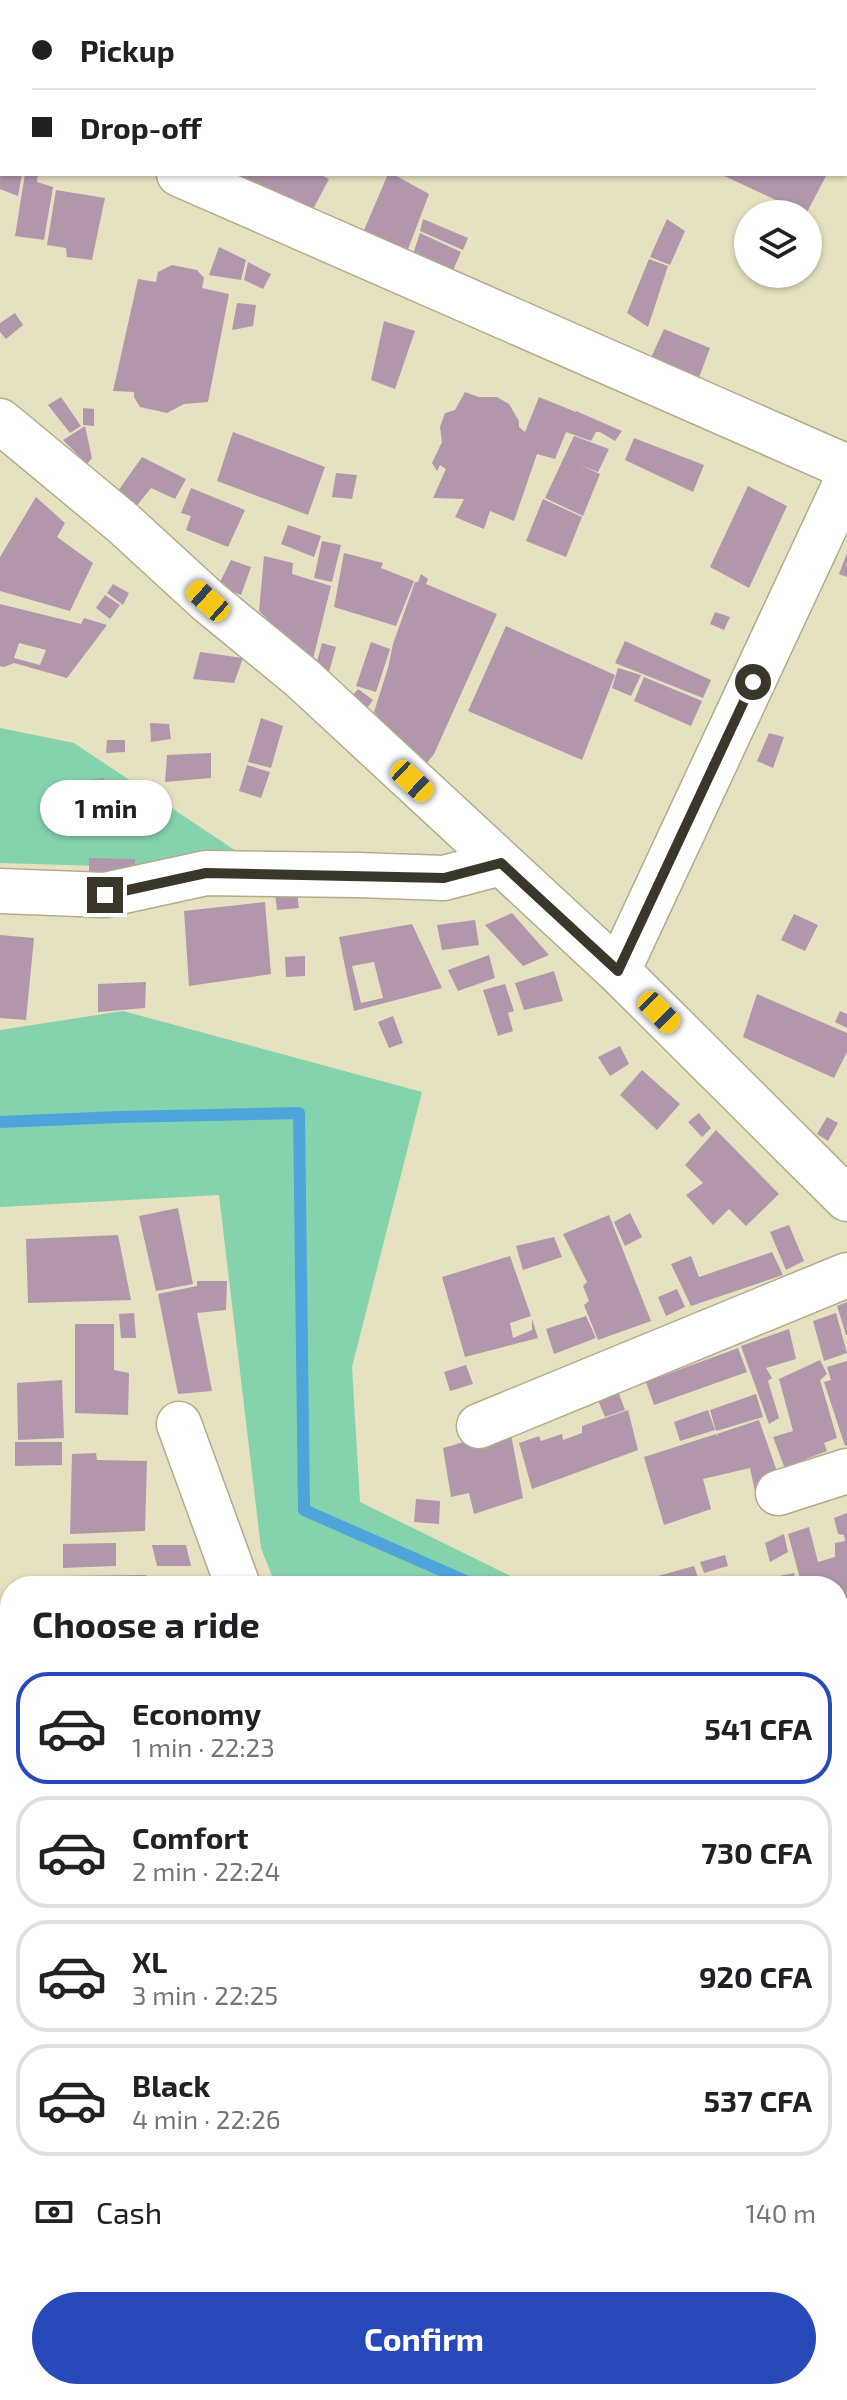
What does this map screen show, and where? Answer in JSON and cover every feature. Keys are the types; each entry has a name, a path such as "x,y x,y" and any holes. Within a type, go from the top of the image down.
{"street":[{"path":"184,176 847,467"},
{"path":"0,421 302,678 618,971 847,1199"},
{"path":"618,971 847,480"},
{"path":"0,891 105,895 206,873 444,878 501,863"},
{"path":"479,1426 847,1275"},
{"path":"179,1424 234,1576"},
{"path":"778,1493 847,1471"}],"green space":[{"path":"0,728 74,743 266,871 0,863"},
{"path":"123,1011 422,1092 352,1367 360,1502 511,1576 272,1576 261,1548 219,1195 0,1207 0,1030"}],"building":[{"path":"0,176 22,176 18,196 0,189"},
{"path":"25,176 38,176 37,182 53,187 44,240 15,236"},
{"path":"223,176 323,176 329,179 310,215"},
{"path":"387,176 397,176 429,194 407,252 362,235"},
{"path":"724,176 826,176 813,200 776,200"},
{"path":"56,190 105,198 92,260 67,257 66,248 47,245"},
{"path":"423,219 468,238 463,250 420,231"},
{"path":"667,219 685,231 670,265 650,257"},
{"path":"420,233 461,252 452,273 412,257"},
{"path":"219,247 246,260 241,280 209,275"},
{"path":"649,259 668,266 648,327 627,313"},
{"path":"248,262 271,274 263,289 244,280"},
{"path":"172,265 197,270 204,278 202,288 229,294 208,402 184,404 167,413 140,407 134,392 113,391 138,279 156,282 158,272"},
{"path":"237,303 256,305 253,326 232,330"},
{"path":"15,313 23,325 6,339 0,332 0,323"},
{"path":"384,321 415,331 395,389 371,380"},
{"path":"664,329 710,348 698,380 650,360"},
{"path":"465,392 479,397 497,397 509,404 519,427 525,432 539,397 622,431 615,441 600,432 596,432 591,441 566,432 555,459 537,454 514,521 490,511 484,529 455,517 464,499 433,498 446,469 440,465 437,471 432,463 442,442 440,427 445,413 455,410"},
{"path":"61,397 81,426 70,433 48,405"},
{"path":"83,408 94,409 94,426 83,425"},
{"path":"85,426 92,458 87,464 63,440"},
{"path":"233,432 325,467 308,515 217,481"},
{"path":"574,436 609,449 598,472 580,465 600,474 583,516 545,498"},
{"path":"634,438 704,465 693,492 625,460"},
{"path":"142,457 186,479 175,499 151,488 135,508 116,494"},
{"path":"336,473 357,475 352,499 332,497"},
{"path":"748,486 787,506 749,588 710,567"},
{"path":"191,488 245,510 228,547 186,530 191,516 181,513"},
{"path":"36,497 65,523 57,537 93,563 70,611 0,591 0,557"},
{"path":"543,499 582,517 566,557 526,541"},
{"path":"288,525 321,536 314,557 281,544"},
{"path":"322,541 341,545 332,582 314,578"},
{"path":"344,553 383,563 381,568 414,581 396,626 334,607"},
{"path":"847,553 847,577 839,574"},
{"path":"264,556 293,563 292,574 331,586 312,663 259,611"},
{"path":"231,560 251,567 241,595 218,586"},
{"path":"421,574 428,579 426,584 497,614 434,754 423,768 374,712 393,644 415,582"},
{"path":"113,584 129,593 123,605 107,593"},
{"path":"105,595 120,605 110,619 96,608"},
{"path":"0,604 81,624 84,618 107,625 67,678 14,663 0,666","holes":["19,643 46,650 40,665 14,658"]},
{"path":"715,612 730,617 724,630 710,624"},
{"path":"506,626 615,675 582,760 468,711"},
{"path":"625,641 711,680 703,698 615,663"},
{"path":"371,642 390,649 376,692 356,686"},
{"path":"322,643 336,647 329,672 315,669"},
{"path":"200,652 243,658 234,683 193,679"},
{"path":"618,668 641,675 631,696 612,688"},
{"path":"644,677 702,701 691,726 634,701"},
{"path":"358,689 373,700 365,711 349,700"},
{"path":"261,718 283,726 271,768 248,762"},
{"path":"150,723 169,724 171,739 151,742"},
{"path":"769,733 784,737 773,768 757,761"},
{"path":"107,740 125,740 125,752 106,753"},
{"path":"211,753 211,778 165,782 167,755"},
{"path":"247,765 270,772 261,798 239,791"},
{"path":"104,778 105,795 88,796 87,780"},
{"path":"85,798 103,799 103,816 85,817"},
{"path":"89,858 135,859 135,879 89,878"},
{"path":"297,892 299,908 277,910 275,894"},
{"path":"265,902 271,974 189,986 184,911"},
{"path":"512,913 549,955 523,966 485,925"},
{"path":"794,914 818,925 805,951 781,940"},
{"path":"475,920 479,945 442,950 437,925"},
{"path":"412,924 442,988 354,1011 339,937","holes":["374,962 383,998 361,1003 352,966"]},
{"path":"0,935 34,938 26,1020 0,1018"},
{"path":"489,955 495,978 458,991 448,970"},
{"path":"305,956 305,976 286,977 285,957"},
{"path":"554,971 563,1001 524,1010 515,983"},
{"path":"146,982 145,1008 98,1012 98,984"},
{"path":"505,984 514,1011 508,1013 513,1031 498,1036 483,990"},
{"path":"757,994 847,1033 847,1052 834,1078 743,1037"},
{"path":"840,1011 847,1014 847,1028 835,1022"},
{"path":"393,1016 403,1043 389,1048 378,1022"},
{"path":"620,1046 629,1064 610,1076 598,1057"},
{"path":"642,1070 680,1104 657,1130 620,1095"},
{"path":"699,1113 711,1128 702,1137 688,1122"},
{"path":"827,1117 838,1123 828,1141 817,1134"},
{"path":"716,1130 779,1194 746,1226 729,1209 713,1225 686,1195 703,1183 685,1165"},
{"path":"178,1208 193,1284 156,1291 139,1216"},
{"path":"630,1213 642,1237 625,1246 614,1222"},
{"path":"609,1215 651,1321 598,1340 584,1305 589,1301 583,1286 587,1282 563,1234"},
{"path":"789,1225 804,1261 786,1270 770,1232"},
{"path":"118,1235 131,1300 28,1303 26,1239"},
{"path":"554,1237 562,1257 523,1270 516,1246"},
{"path":"772,1252 783,1275 691,1306 671,1264 691,1256 699,1277"},
{"path":"510,1256 531,1316 510,1323 513,1338 532,1330 532,1319 538,1338 465,1357 442,1277"},
{"path":"197,1281 227,1281 226,1310 197,1313 212,1391 178,1394 158,1294 197,1286"},
{"path":"677,1289 685,1307 666,1316 658,1297"},
{"path":"847,1302 847,1335 846,1335 837,1306"},
{"path":"134,1313 136,1338 121,1338 119,1314"},
{"path":"836,1313 847,1353 824,1361 813,1321"},
{"path":"586,1316 596,1338 554,1354 546,1329"},
{"path":"75,1324 114,1324 114,1370 129,1373 128,1415 75,1413"},
{"path":"789,1329 796,1359 766,1368 772,1378 768,1381 779,1418 769,1424 741,1346"},
{"path":"738,1348 747,1372 654,1405 646,1382"},
{"path":"820,1360 827,1374 820,1380 837,1438 824,1443 827,1451 806,1459 807,1468 787,1474 773,1437 793,1431 779,1379"},
{"path":"847,1361 845,1446 824,1382 831,1380 827,1367"},
{"path":"466,1365 473,1384 450,1391 444,1372"},
{"path":"62,1380 64,1438 18,1440 17,1383"},
{"path":"618,1391 625,1410 605,1417 597,1398"},
{"path":"756,1394 763,1417 716,1431 710,1410"},
{"path":"628,1410 638,1450 532,1489 519,1443 539,1436 541,1441 562,1434 563,1440 582,1433 582,1426"},
{"path":"708,1410 715,1430 680,1441 674,1422"},
{"path":"759,1420 780,1480 756,1496 750,1468 703,1479 711,1509 664,1525 644,1457 716,1434 718,1437 717,1434"},
{"path":"510,1429 523,1498 474,1514 469,1493 451,1497 443,1448"},
{"path":"15,1442 62,1442 62,1465 15,1466"},
{"path":"96,1453 97,1460 147,1461 145,1531 70,1534 72,1454"},
{"path":"416,1499 440,1501 439,1524 414,1522"},
{"path":"847,1513 847,1576 799,1576 788,1534 809,1527 818,1562 835,1557 835,1543 845,1541 844,1535 838,1534 834,1518"},
{"path":"784,1534 788,1552 770,1562 765,1543"},
{"path":"116,1543 116,1566 63,1568 63,1544"},
{"path":"152,1545 186,1545 191,1566 157,1566"},
{"path":"725,1555 728,1566 704,1573 700,1562"},
{"path":"694,1566 698,1576 658,1576"},
{"path":"146,1575 146,1576 64,1576"}],"waterway":[{"path":"0,1122 299,1113 304,1510 454,1576"}],"route":[{"path":"105,895 206,873 444,878 501,863 618,971 753,682"}]}
